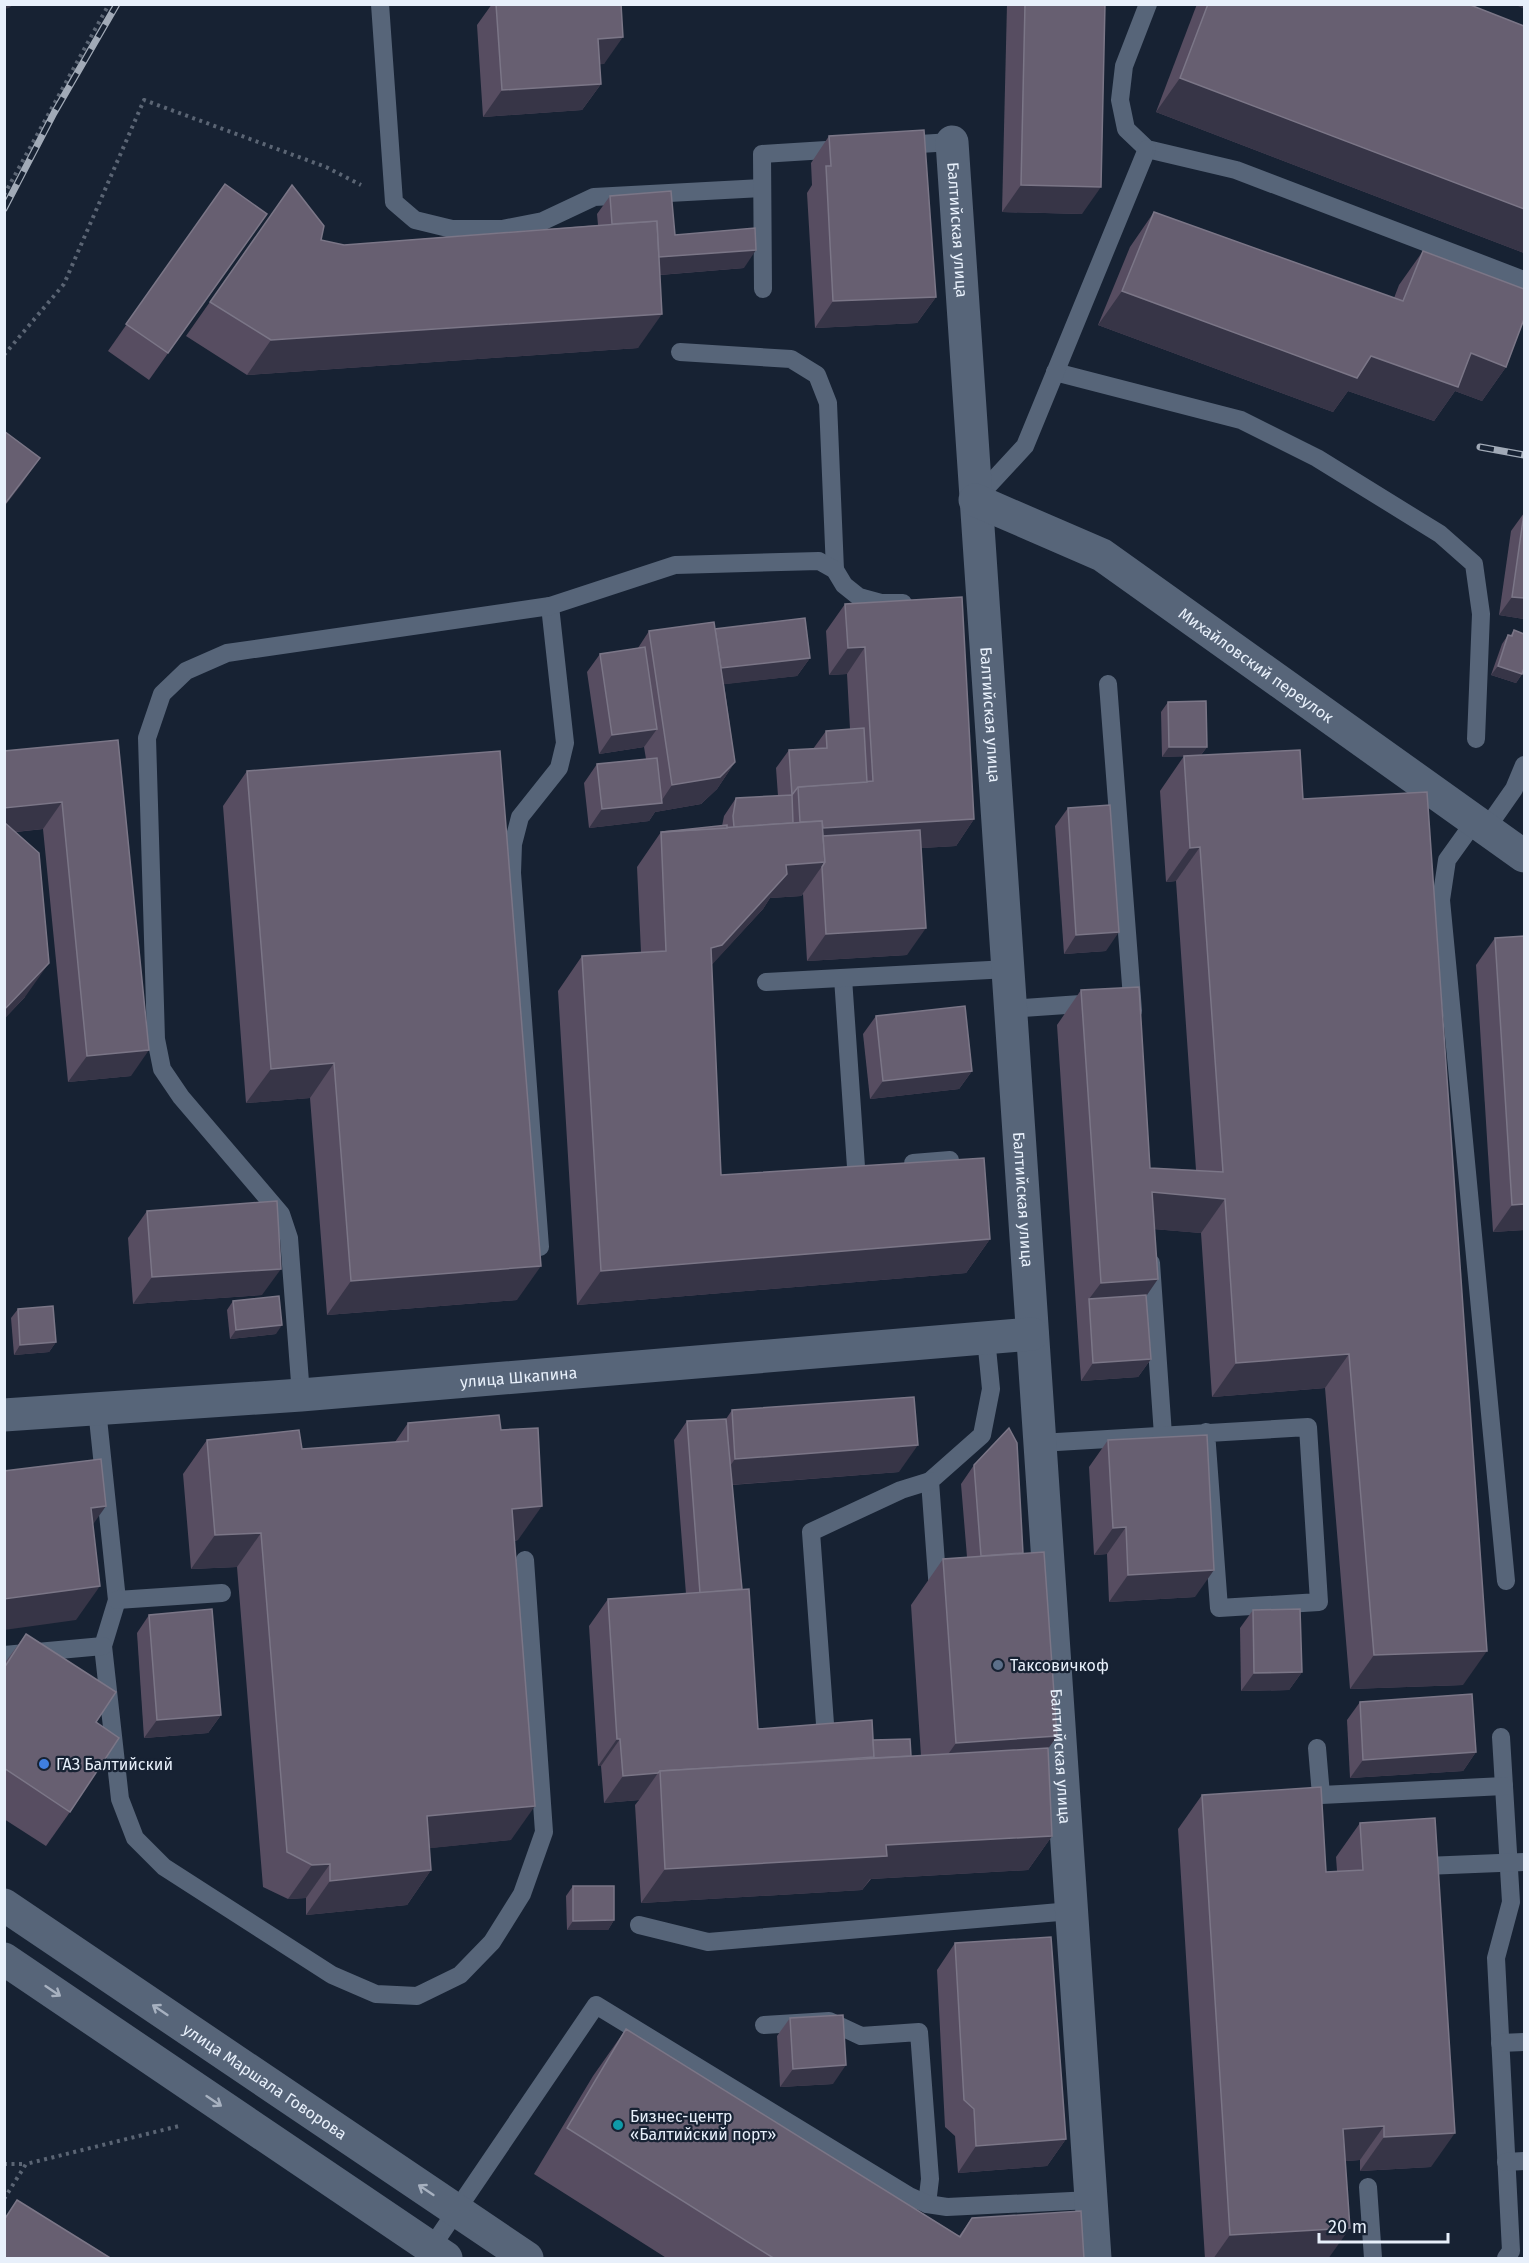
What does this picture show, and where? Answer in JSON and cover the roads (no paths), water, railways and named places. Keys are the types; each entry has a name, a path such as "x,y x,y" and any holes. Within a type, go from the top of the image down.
{"street":[{"name":"Балтийская улица","path":"952,142 975,500 973,600 1008,969 1095,2259"},
{"name":"Михайловский переулок","path":"975,500 1102,555 1524,856"},
{"name":"улица Шкапина","path":"4,1415 301,1395 1032,1334"},
{"name":"улица Маршала Говорова","path":"4,1905 527,2259"},
{"path":"4,1959 438,2253"}],"lane":[{"path":"380,4 394,202 415,220 452,229 502,229 543,221 594,197 762,188"},
{"path":"1149,4 1124,66 1120,99 1126,129 1147,149 1236,170 1524,280"},
{"path":"879,147 952,142"},
{"path":"763,289 762,154 856,148"},
{"path":"975,500 1025,446 1147,149"},
{"path":"680,352 791,359 817,375 828,403 835,570 844,585 859,597 881,603 917,602"},
{"path":"1055,372 1163,397 1241,420 1317,458 1440,534 1474,564 1481,614 1476,739"},
{"path":"301,1395 289,1238 281,1214 181,1097 162,1069 156,1040 147,738 162,694 186,671 227,653 550,606 675,565 800,560 819,561 835,570"},
{"path":"540,1247 512,863 513,843 520,817 559,768 565,743 550,606"},
{"path":"1108,684 1134,1024"},
{"path":"1506,1581 1441,900 1447,860 1514,789 1524,765"},
{"path":"766,982 1008,969"},
{"path":"833,1169 862,1167 843,978"},
{"path":"1010,1009 1132,1001"},
{"path":"892,1165 950,1160"},
{"path":"1150,1247 1163,1435"},
{"path":"825,1724 811,1532 901,1490 930,1481 982,1435 991,1389 986,1338"},
{"path":"97,1409 117,1600 103,1646 120,1799 135,1838 164,1867 332,1975 376,1994 417,1996 460,1975 492,1942 522,1894 544,1832 525,1560"},
{"path":"1040,1443 1206,1432 1308,1427 1319,1602 1219,1608 1206,1432"},
{"path":"930,1481 938,1593"},
{"path":"117,1600 222,1593"},
{"path":"4,1655 103,1646"},
{"path":"1501,1737 1504,1786 1517,1863 1511,1902 1496,1958 1500,2043 1515,2162 1511,2251 1506,2259"},
{"path":"1317,1748 1321,1795 1504,1786"},
{"path":"1425,1866 1517,1863"},
{"path":"639,1925 708,1942 1071,1911"},
{"path":"438,2253 456,2211 596,2005 909,2196 927,2204 947,2207 1091,2200"},
{"path":"764,2025 829,2021 861,2036 919,2032 930,2179 927,2204"},
{"path":"1500,2043 1524,2042"},
{"path":"1368,2187 1373,2259"}],"railway":[{"path":"4,209 54,113 117,4"},
{"path":"1480,447 1524,455"}],"place":[{"name":"Таксовичкоф","path":"998,1665"},
{"name":"ГАЗ Балтийский","path":"44,1764"},
{"name":"Бизнес-центр «Балтийский порт»","path":"618,2125"}]}
